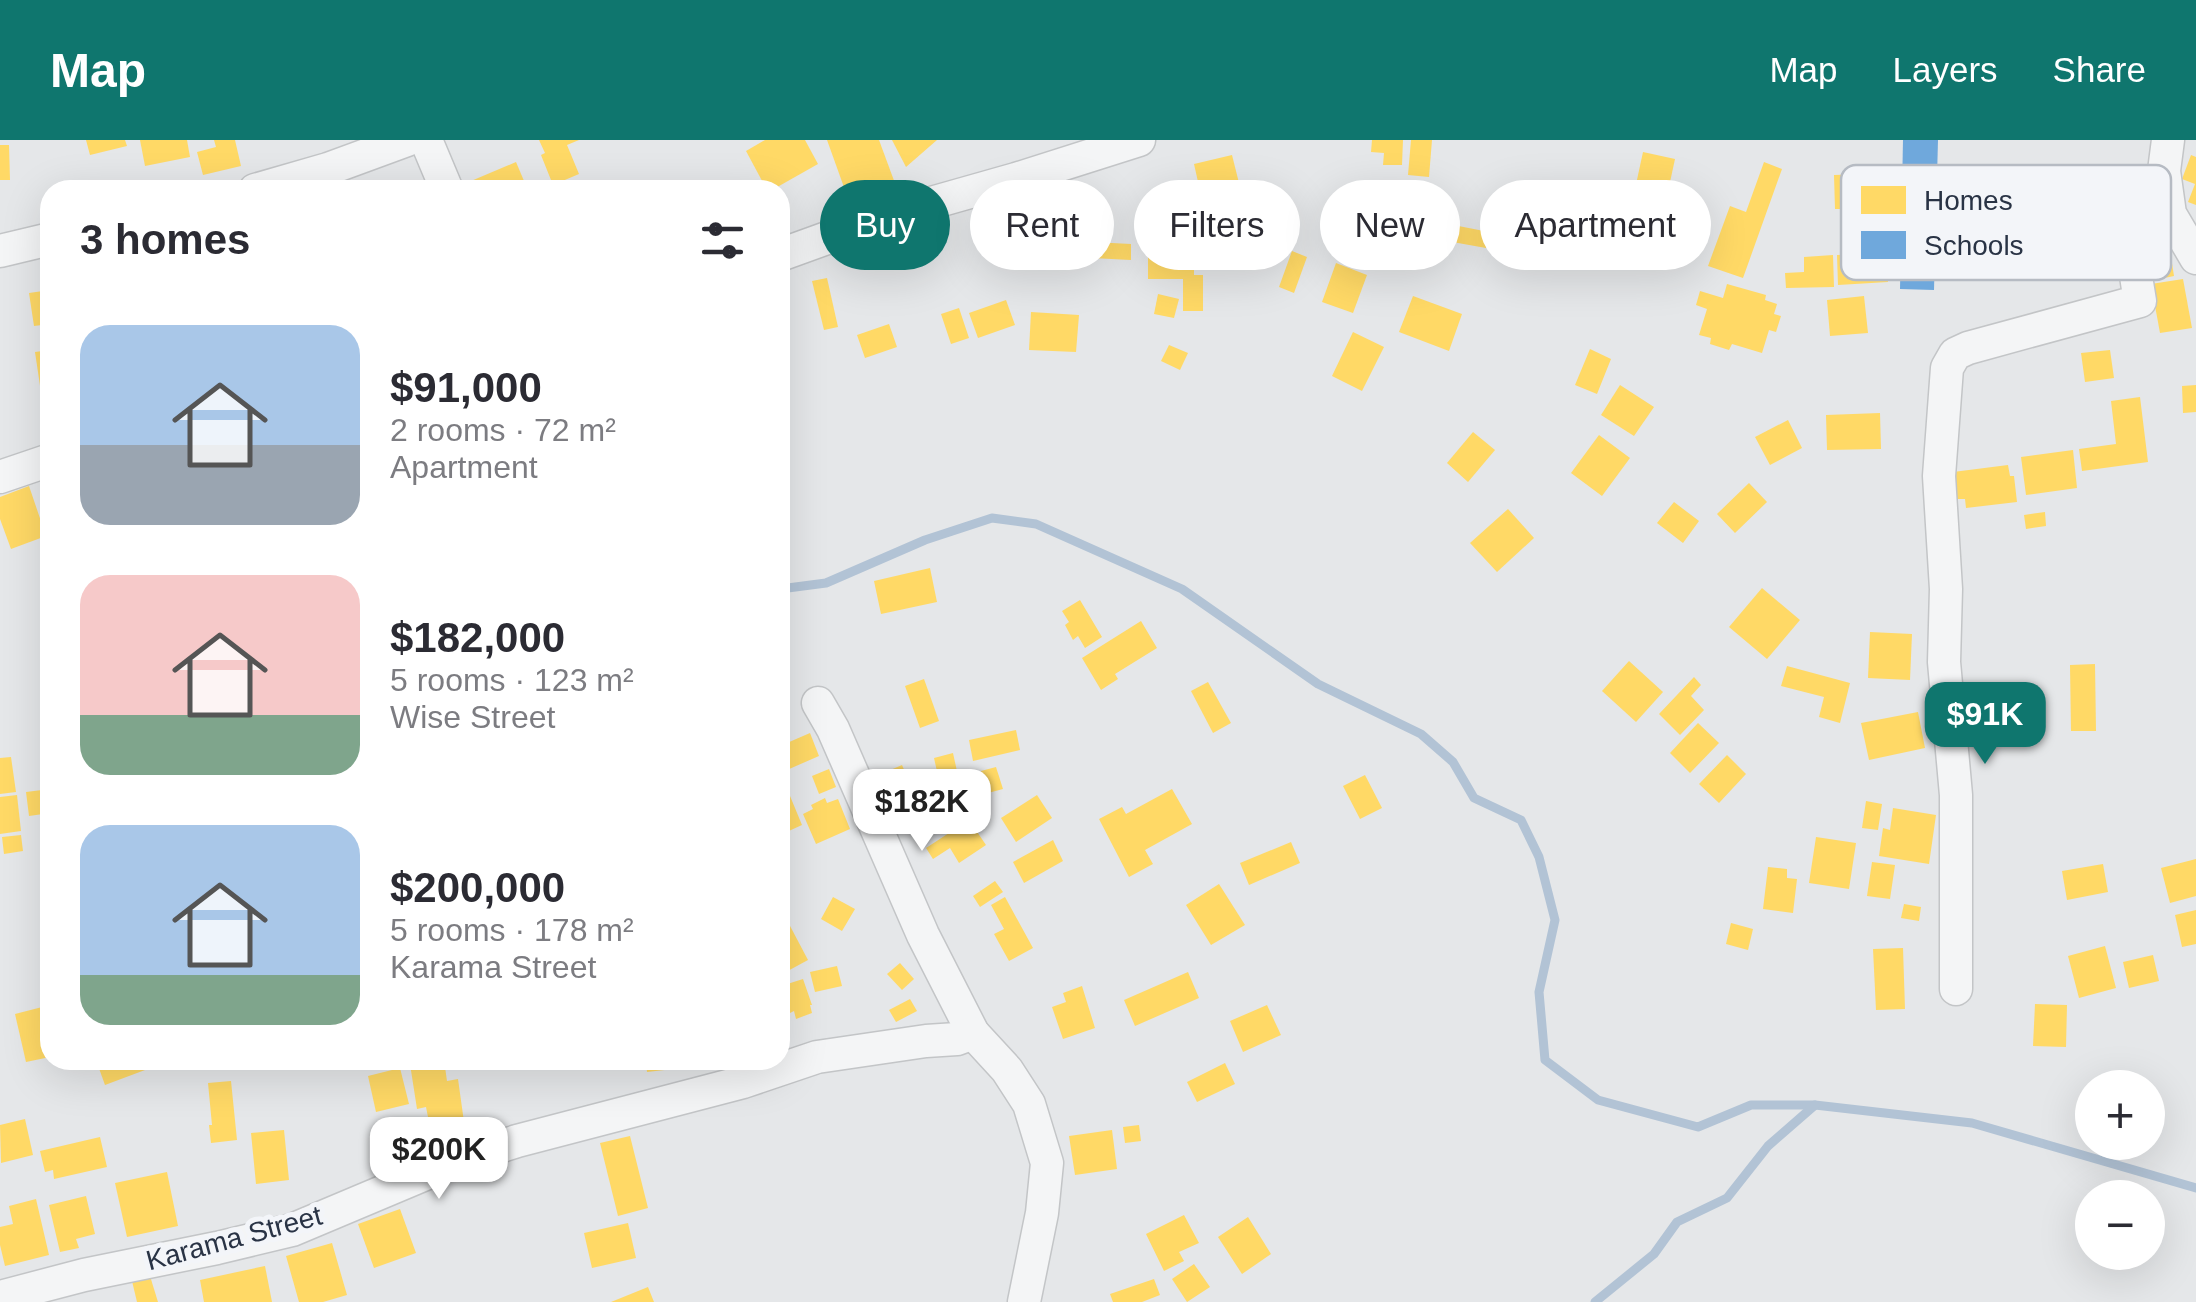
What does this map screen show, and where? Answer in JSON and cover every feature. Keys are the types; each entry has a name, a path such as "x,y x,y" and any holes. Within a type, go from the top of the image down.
{"street":[{"path":"290,180 407,140"},
{"path":"426,140 443,180"},
{"path":"790,251 896,213 1139,140"},
{"path":"2165,165 2168,140"},
{"path":"2171,216 2196,258"},
{"path":"0,251 40,241"},
{"path":"1956,988 1956,795 1944,662 1946,588 1940,476 1947,368 1955,354 1968,348 2140,301 2137,280"},
{"path":"0,477 40,463"},
{"path":"818,703 973,1033 1007,1070 1029,1104 1046,1163 1042,1213 1024,1302"},
{"name":"Karama Street","path":"790,1067 816,1058 957,1039 973,1033"},
{"name":"Karama Street","path":"0,1297 84,1274 292,1230 456,1161 780,1070"}],"building: Homes":[{"path":"86,140 125,140 127,146 90,155"},
{"path":"140,140 187,140 190,157 145,166"},
{"path":"214,140 235,140 241,166 203,175 197,152 216,147"},
{"path":"539,140 579,140 567,145 579,174 551,180 541,155 545,153"},
{"path":"765,140 805,140 818,164 790,180 762,180 746,151"},
{"path":"827,140 879,140 894,180 841,180"},
{"path":"892,140 937,140 906,167"},
{"path":"1372,140 1403,140 1402,165 1383,165 1384,153 1371,152"},
{"path":"1411,140 1432,140 1429,177 1408,175"},
{"path":"0,145 9,145 10,180 0,180"},
{"path":"1643,152 1675,159 1670,180 1637,180"},
{"path":"1232,155 1238,180 1198,180 1194,164"},
{"path":"2191,155 2196,157 2196,205 2188,202 2195,184 2182,179"},
{"path":"516,162 524,180 473,180"},
{"path":"1764,162 1782,169 1743,278 1711,267 1711,258 1730,206 1746,212"},
{"path":"1834,175 1841,175 1841,209 1835,209"},
{"path":"1460,226 1480,230 1480,247 1460,243"},
{"path":"1114,243 1131,244 1131,260 1114,259"},
{"path":"1300,254 1307,257 1294,293 1279,287 1285,270 1300,270"},
{"path":"1833,255 1834,287 1786,288 1785,273 1804,272 1804,257"},
{"path":"1837,255 1841,255 1841,280 1888,282 1838,285"},
{"path":"1148,270 1194,270 1194,275 1203,275 1203,311 1183,311 1183,279 1148,279"},
{"path":"1333,270 1354,270 1367,275 1353,313 1322,302"},
{"path":"827,278 838,327 824,330 812,281"},
{"path":"2183,279 2192,328 2160,333 2151,284"},
{"path":"1727,284 1766,295 1765,300 1777,304 1774,314 1781,316 1776,332 1769,330 1762,353 1732,344 1729,350 1710,344 1711,338 1699,335 1707,309 1696,305 1700,291 1723,298"},
{"path":"40,291 40,325 34,326 29,293"},
{"path":"1158,294 1179,299 1174,318 1154,314"},
{"path":"1413,296 1462,314 1449,351 1399,332"},
{"path":"1864,296 1868,333 1830,336 1827,300"},
{"path":"1006,300 1015,325 978,338 969,313"},
{"path":"959,308 969,338 951,344 941,314"},
{"path":"1031,312 1079,315 1076,352 1029,350"},
{"path":"889,324 897,347 865,358 857,335"},
{"path":"1353,332 1384,347 1362,391 1332,376"},
{"path":"1169,345 1188,353 1180,370 1161,361"},
{"path":"1590,349 1611,359 1597,394 1575,385"},
{"path":"2110,350 2114,378 2085,382 2081,353"},
{"path":"40,351 40,386 35,352"},
{"path":"1620,385 1654,407 1634,436 1601,415"},
{"path":"2196,385 2196,412 2183,413 2182,386"},
{"path":"2140,397 2148,462 2082,471 2079,449 2116,444 2111,401"},
{"path":"1880,413 1881,449 1827,450 1826,415"},
{"path":"1788,420 1802,448 1770,465 1755,437"},
{"path":"1473,432 1495,450 1468,482 1447,463"},
{"path":"1599,435 1630,458 1602,496 1571,473"},
{"path":"2073,450 2077,488 2026,495 2021,457"},
{"path":"2008,465 2010,476 2014,476 2017,502 1966,508 1965,499 1957,499 1953,472"},
{"path":"1749,483 1767,502 1735,533 1717,514"},
{"path":"29,486 40,518 40,538 11,549 0,519 0,497"},
{"path":"1674,502 1699,521 1683,543 1657,523"},
{"path":"1508,509 1534,538 1497,572 1470,543"},
{"path":"2045,512 2046,526 2026,529 2024,515"},
{"path":"930,568 937,602 881,614 874,581"},
{"path":"1762,588 1800,620 1767,659 1729,627"},
{"path":"1080,600 1102,637 1085,648 1078,636 1073,640 1062,611"},
{"path":"1141,621 1157,648 1115,674 1118,679 1101,690 1082,658"},
{"path":"1870,632 1912,634 1910,680 1868,678"},
{"path":"1629,661 1663,692 1636,722 1602,691"},
{"path":"2095,664 2096,731 2071,731 2070,665"},
{"path":"1787,666 1850,683 1840,723 1819,717 1824,697 1781,686"},
{"path":"1694,677 1701,685 1691,696 1704,710 1680,735 1659,714"},
{"path":"924,679 939,721 920,728 905,686"},
{"path":"1208,682 1231,723 1213,733 1191,691"},
{"path":"1918,712 1925,748 1869,760 1861,723"},
{"path":"1698,723 1719,743 1690,773 1670,753"},
{"path":"1016,730 1020,750 973,761 969,740"},
{"path":"810,733 819,756 790,769 790,742"},
{"path":"953,753 962,794 943,798 934,758"},
{"path":"1727,755 1746,774 1719,803 1699,784"},
{"path":"11,757 16,792 0,794 0,758"},
{"path":"902,765 909,781 888,790 881,774"},
{"path":"996,767 1003,789 988,793 981,771"},
{"path":"829,769 836,787 819,794 812,776"},
{"path":"1365,775 1382,808 1360,819 1343,786"},
{"path":"1172,789 1192,824 1145,850 1153,864 1129,877 1099,819 1122,807 1126,814"},
{"path":"40,790 40,814 29,816 26,792"},
{"path":"17,795 21,831 0,834 0,797"},
{"path":"1037,795 1052,818 1016,842 1001,818"},
{"path":"790,796 802,825 790,830"},
{"path":"825,798 827,803 838,799 850,829 816,844 803,814"},
{"path":"1866,801 1882,804 1878,830 1862,828"},
{"path":"1893,808 1936,815 1929,864 1879,856 1883,828 1890,830"},
{"path":"969,820 986,845 959,863 950,848 933,859 926,848"},
{"path":"21,835 23,851 4,854 2,837"},
{"path":"1816,837 1856,843 1849,889 1809,883"},
{"path":"1053,840 1063,861 1024,883 1013,862"},
{"path":"1291,842 1300,863 1249,885 1240,863"},
{"path":"2196,859 2196,896 2170,903 2161,868"},
{"path":"1872,862 1895,865 1890,899 1867,896"},
{"path":"2103,864 2108,892 2067,900 2062,871"},
{"path":"1768,867 1787,869 1787,878 1797,879 1793,913 1763,909"},
{"path":"995,881 1003,892 980,907 973,896"},
{"path":"1219,884 1245,925 1211,945 1186,905"},
{"path":"833,897 855,909 842,931 821,919"},
{"path":"1005,897 1033,948 1009,961 994,934 1004,929 991,905"},
{"path":"1904,904 1921,907 1919,921 1901,918"},
{"path":"2196,910 2196,944 2182,947 2175,915"},
{"path":"1731,923 1753,929 1748,950 1726,944"},
{"path":"790,926 808,960 790,970"},
{"path":"2105,946 2116,988 2079,998 2068,956"},
{"path":"1903,948 1905,1009 1876,1010 1873,949"},
{"path":"2153,955 2159,981 2129,988 2123,962"},
{"path":"900,963 914,979 902,990 887,974"},
{"path":"837,966 842,986 815,992 810,972"},
{"path":"1188,972 1199,998 1135,1026 1124,1000"},
{"path":"803,979 812,1013 796,1019 794,1011 790,1013 790,983"},
{"path":"1082,986 1095,1028 1063,1039 1052,1007 1066,1002 1063,993"},
{"path":"910,999 917,1011 896,1022 889,1010"},
{"path":"2035,1004 2067,1005 2066,1047 2033,1046"},
{"path":"1267,1005 1281,1035 1243,1052 1230,1021"},
{"path":"40,1008 40,1059 26,1062 15,1014"},
{"path":"1225,1063 1235,1084 1197,1102 1187,1082"},
{"path":"100,1070 145,1070 105,1085"},
{"path":"400,1070 409,1104 376,1112 368,1076"},
{"path":"411,1070 445,1070 447,1081 458,1079 464,1122 430,1127 426,1107 417,1109"},
{"path":"231,1081 237,1140 211,1143 208,1083"},
{"path":"25,1119 33,1155 1,1163 0,1125"},
{"path":"1139,1125 1141,1141 1125,1143 1123,1127"},
{"path":"284,1130 289,1180 256,1184 251,1133"},
{"path":"1112,1130 1117,1169 1075,1175 1069,1136"},
{"path":"630,1136 648,1208 618,1216 600,1143"},
{"path":"100,1137 107,1167 54,1179 53,1170 45,1172 40,1151"},
{"path":"167,1172 178,1226 127,1237 115,1183"},
{"path":"86,1196 95,1234 76,1239 79,1248 60,1252 49,1205"},
{"path":"36,1199 49,1255 5,1266 0,1227 13,1224 9,1206"},
{"path":"400,1209 416,1253 374,1268 358,1224"},
{"path":"1184,1215 1199,1243 1179,1252 1184,1261 1164,1271 1146,1234"},
{"path":"1248,1217 1271,1254 1242,1274 1218,1237"},
{"path":"628,1223 636,1258 592,1268 584,1233"},
{"path":"332,1243 347,1295 323,1302 299,1302 286,1256"},
{"path":"1194,1264 1210,1287 1187,1302 1172,1279"},
{"path":"265,1266 272,1302 204,1302 200,1280"},
{"path":"150,1276 158,1302 137,1302 132,1281"},
{"path":"1154,1279 1160,1295 1142,1302 1113,1302 1110,1294"},
{"path":"648,1287 654,1302 611,1302"}],"building: Schools":[{"path":"1903,140 1938,140 1937,165 1902,165"},
{"path":"1900,280 1934,280 1934,290 1900,289"}],"waterway":[{"path":"790,588 826,583 925,540 992,518 1036,524 1182,589 1318,684 1421,734 1453,762 1474,798 1521,820 1539,857 1555,920 1539,992 1545,1060 1598,1100 1698,1127 1751,1105 1815,1105 1972,1123 2196,1188"},
{"path":"1595,1302 1654,1254 1677,1222 1727,1198 1768,1146 1815,1105"}]}
